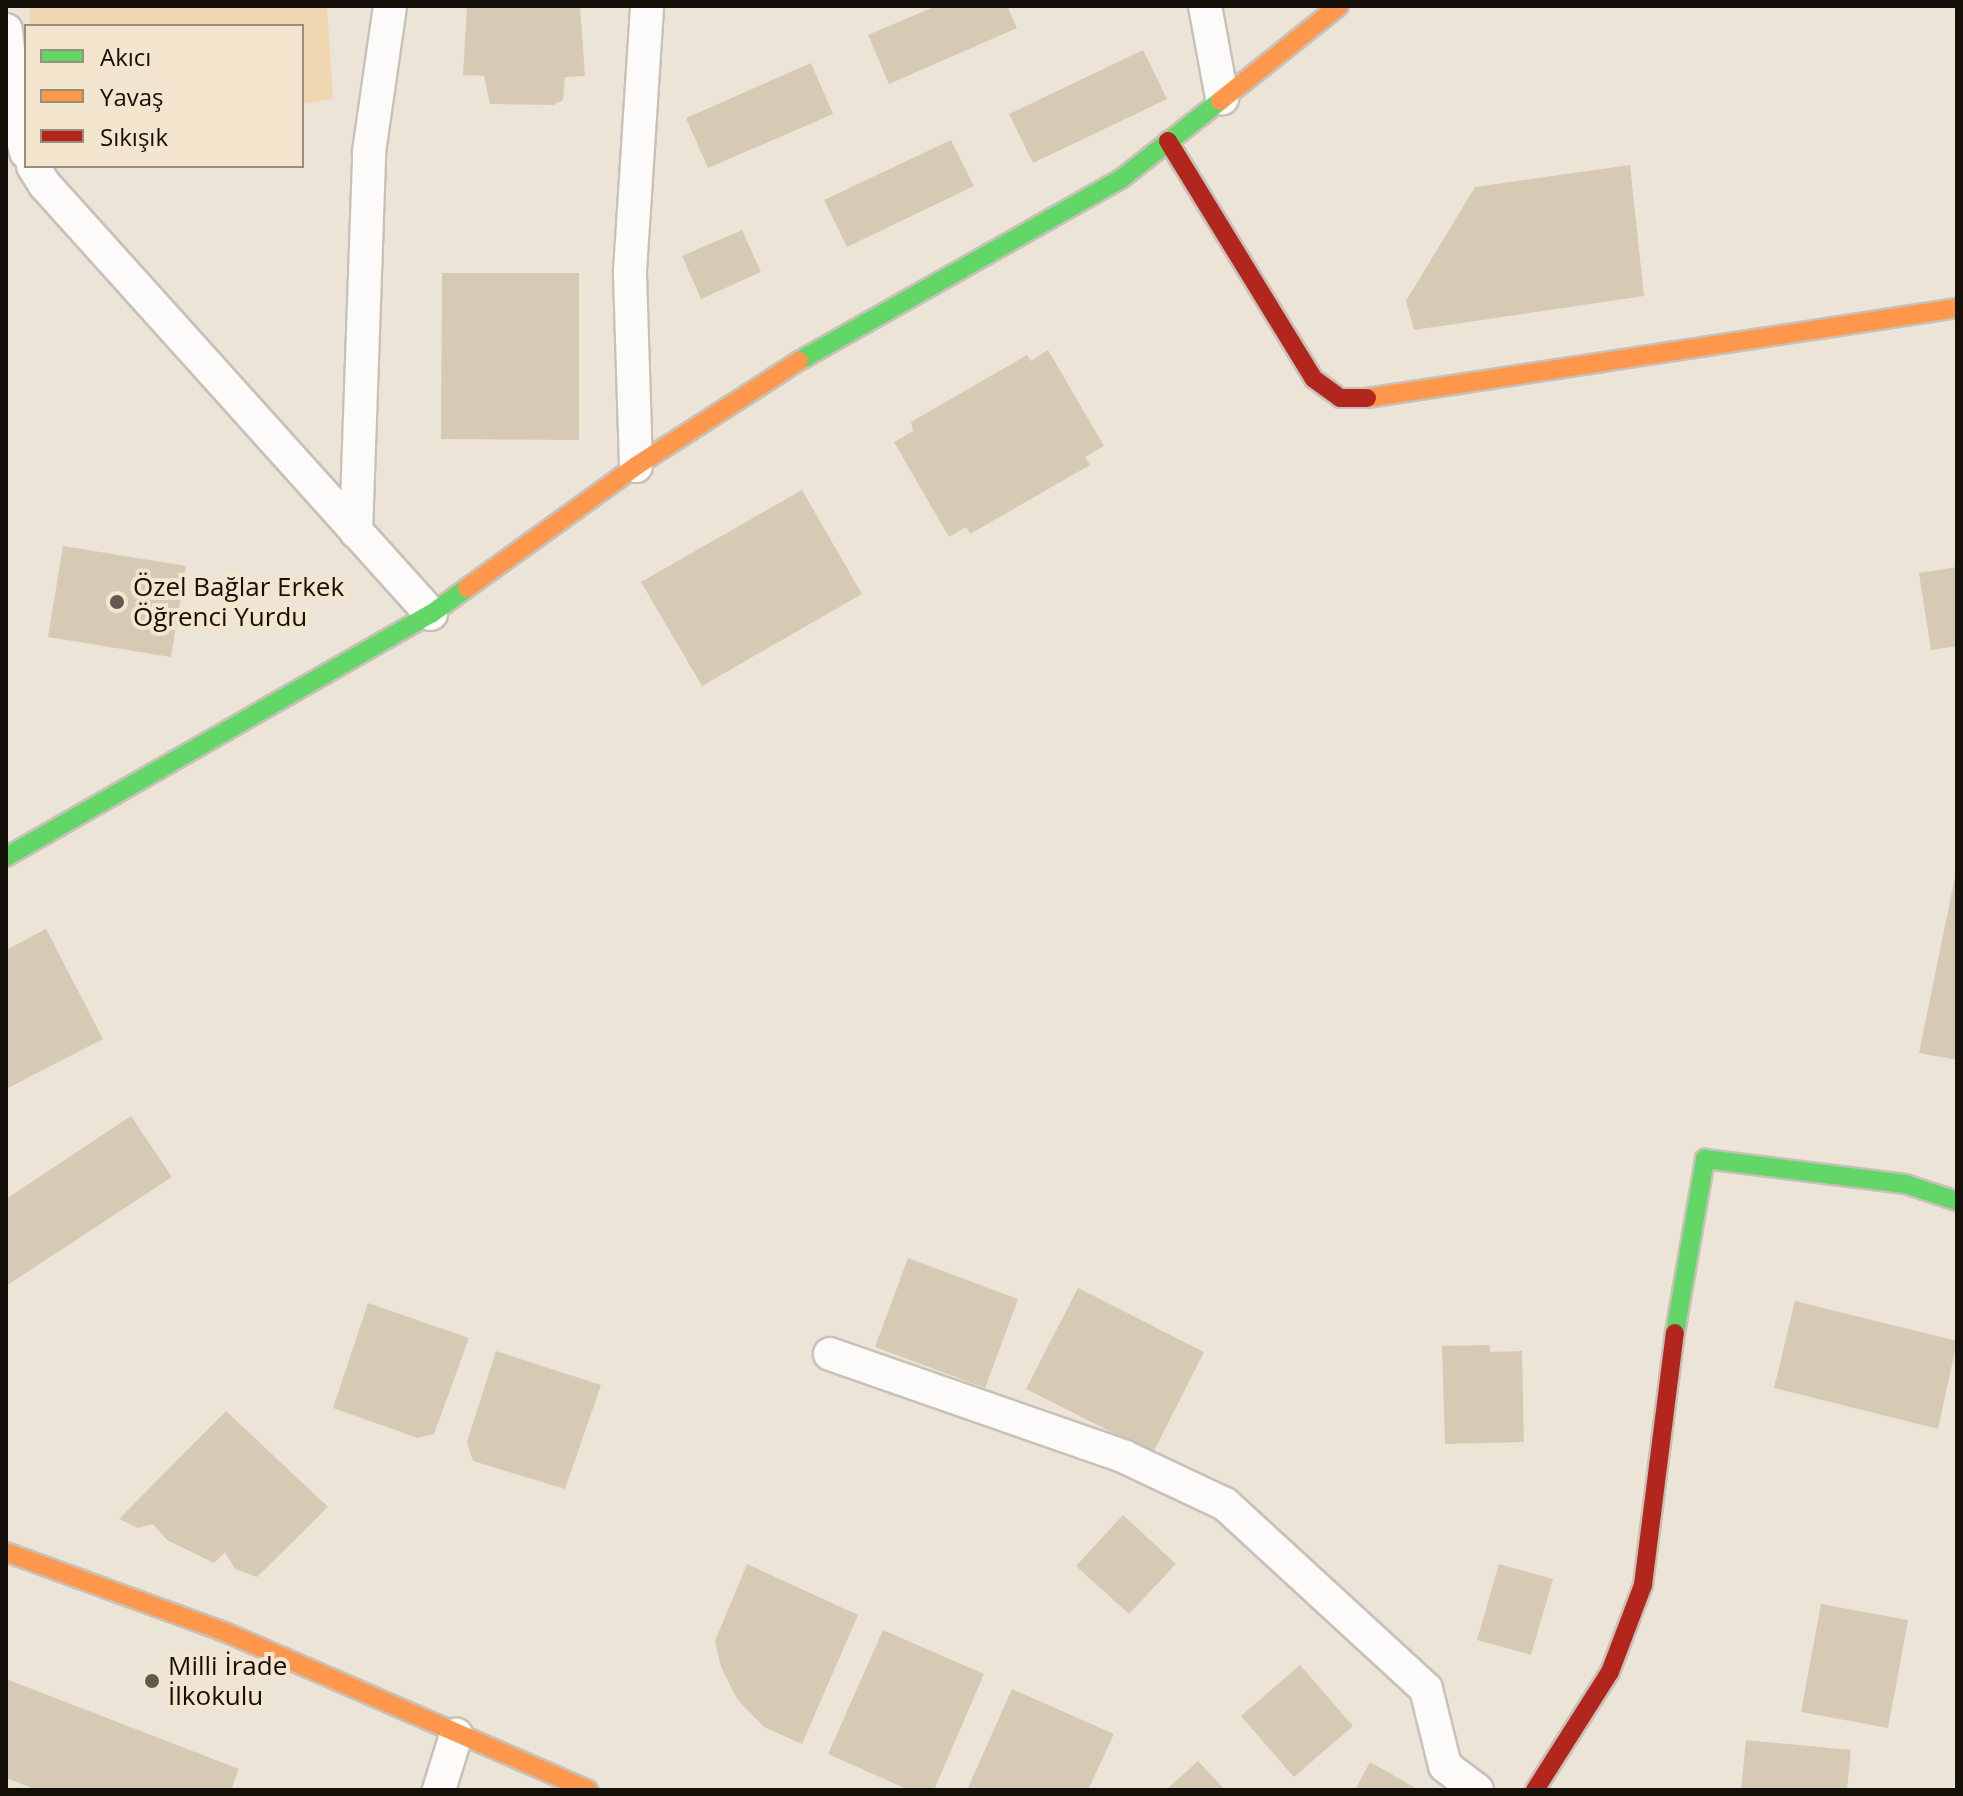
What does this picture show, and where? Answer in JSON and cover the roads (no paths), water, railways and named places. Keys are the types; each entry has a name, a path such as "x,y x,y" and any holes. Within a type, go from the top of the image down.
{"street":[{"path":"356,532 369,152 390,6"},
{"path":"636,466 630,271 647,6"},
{"path":"1205,6 1222,98"},
{"path":"6,857 431,614 636,466 782,371 1121,179 1339,6"},
{"path":"6,30 14,108 24,145"},
{"path":"1168,141 1314,379 1340,398 1374,398 1957,308"},
{"path":"34,168 45,185 431,614"},
{"path":"1535,1790 1610,1672 1643,1585 1683,1266 1705,1159 1905,1184 1957,1201"},
{"path":"830,1354 1125,1457 1225,1504 1426,1689 1445,1766 1477,1790"},
{"path":"6,1552 225,1632 588,1790"},
{"path":"439,1790 456,1735"}],"place":[{"name":"Özel Bağlar Erkek Öğrenci Yurdu","path":"117,602"},
{"name":"Milli İrade İlkokulu","path":"152,1681"}]}
